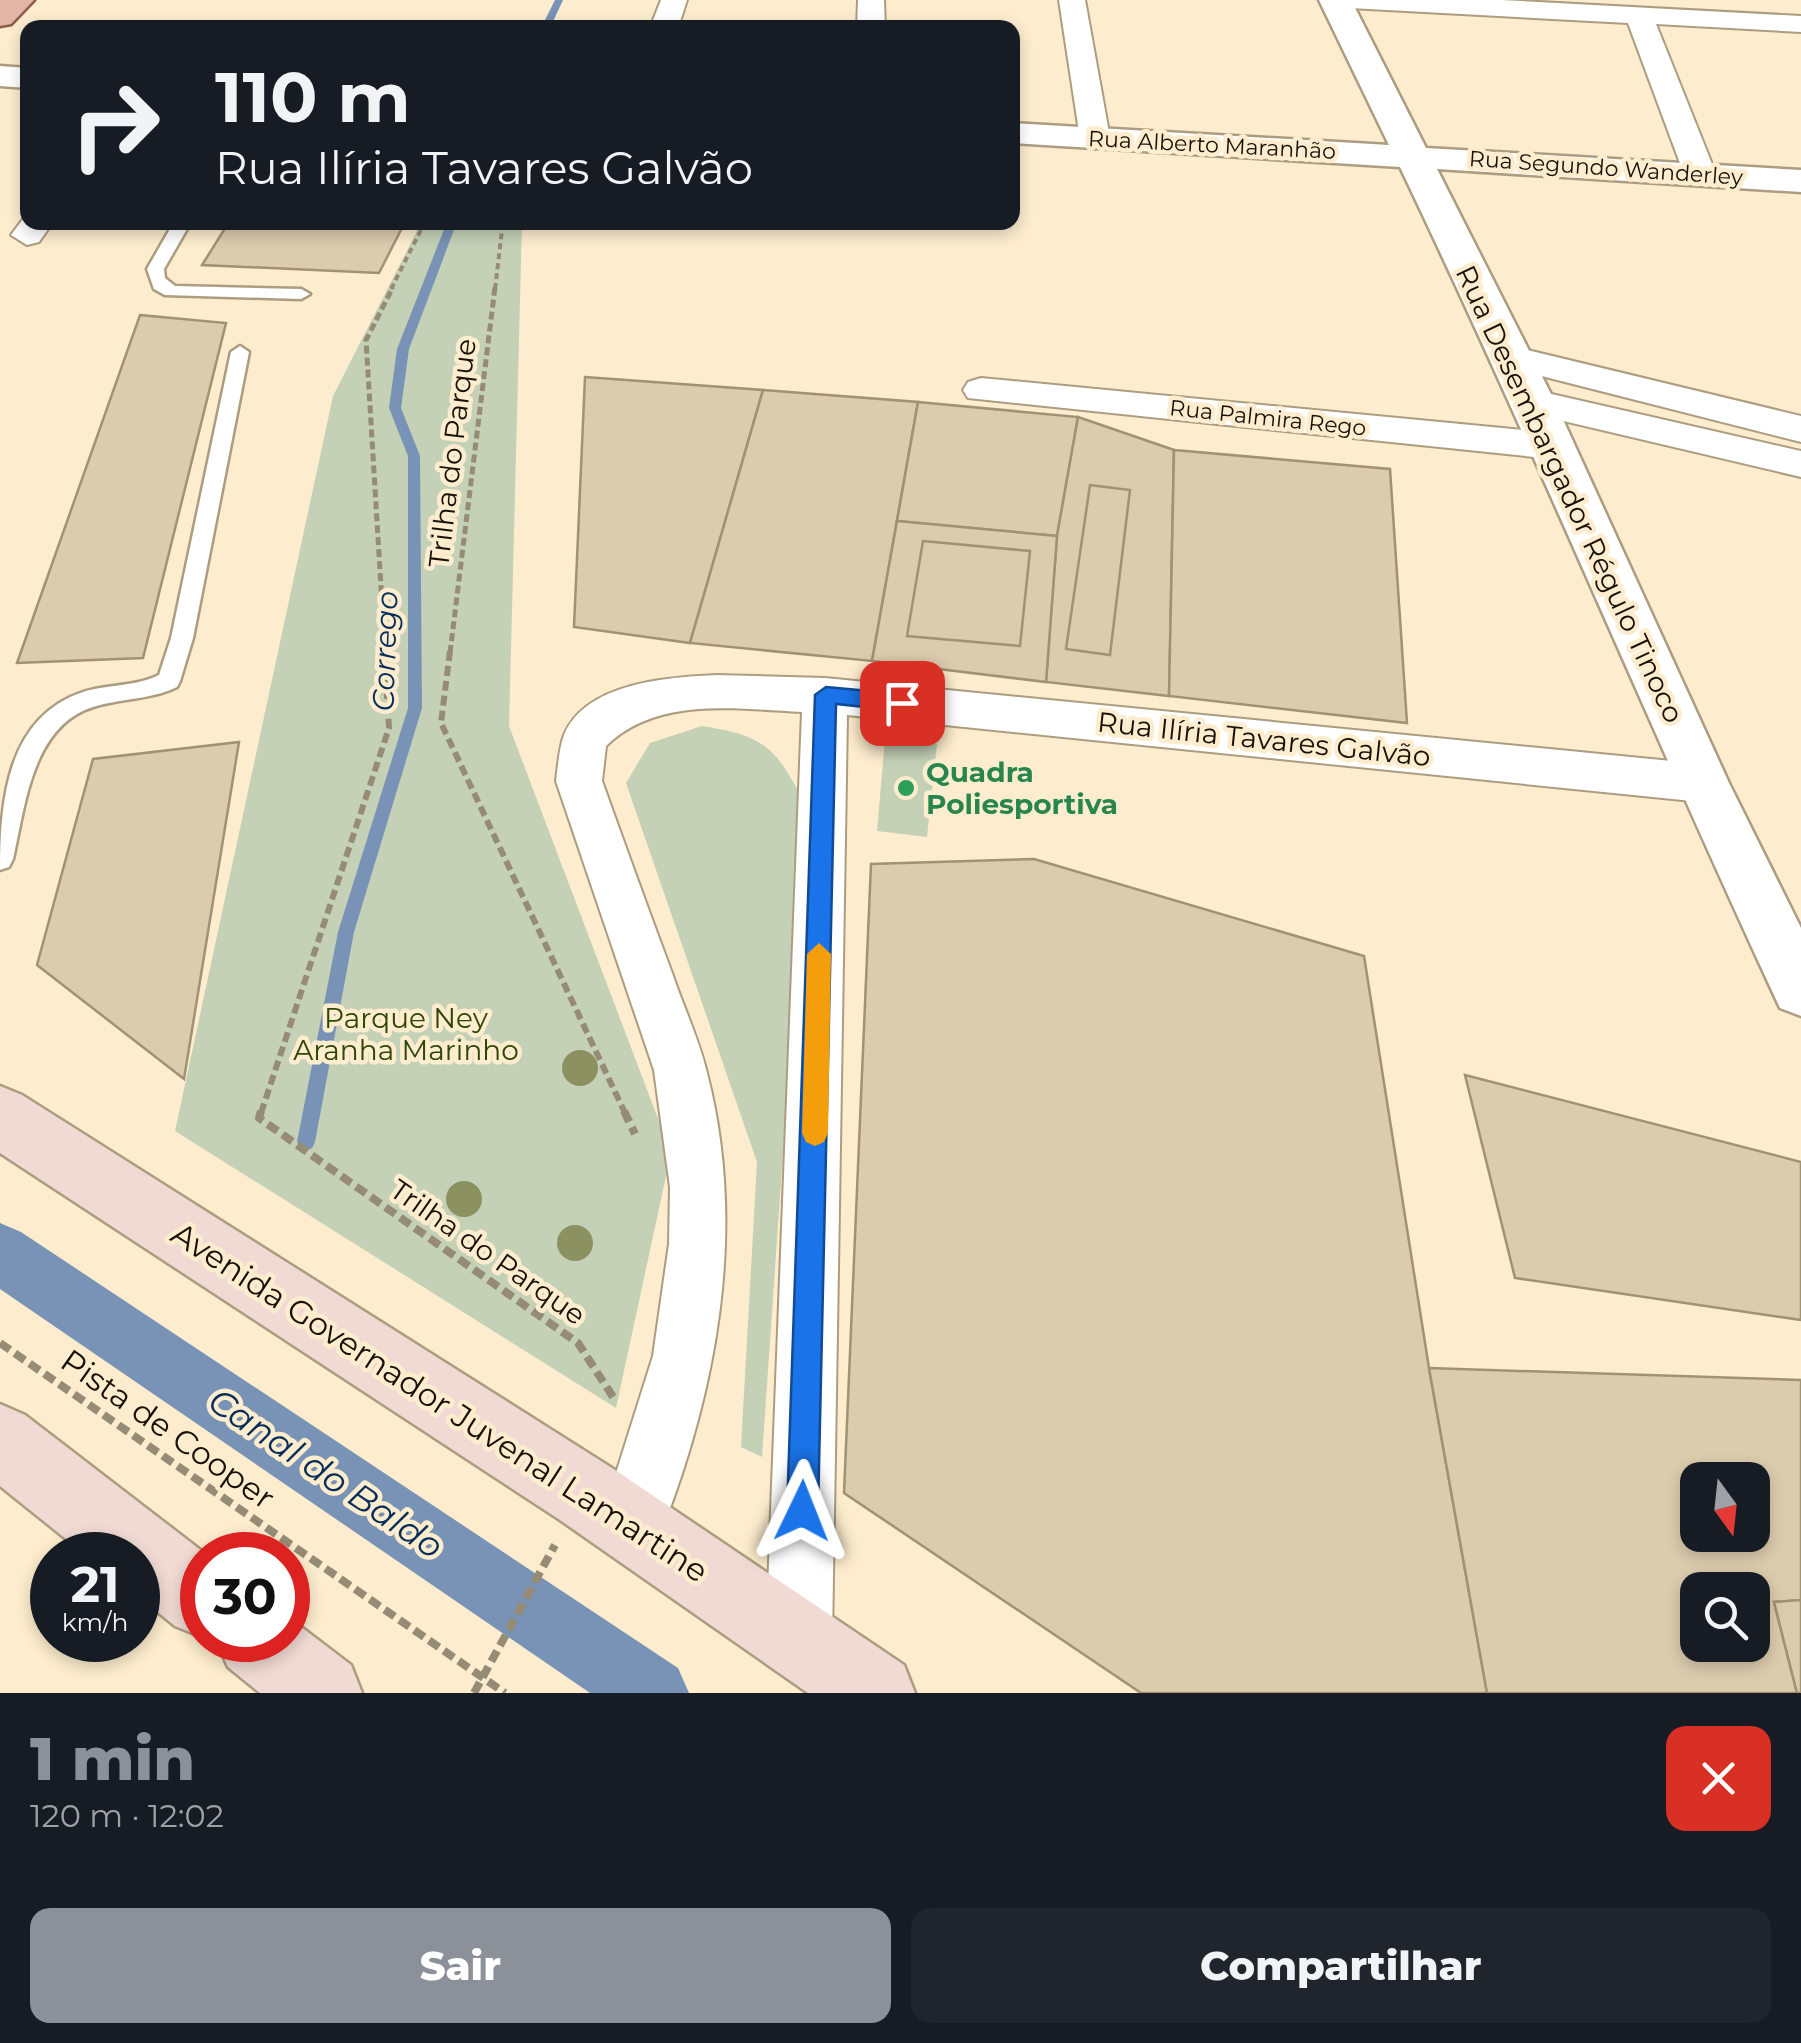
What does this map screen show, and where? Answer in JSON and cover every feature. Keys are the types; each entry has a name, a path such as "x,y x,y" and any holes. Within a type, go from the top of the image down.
{"main road":[{"path":"0,17 18,0"},
{"name":"Avenida Governador Juvenal Lamartine","path":"0,1117 632,1524 876,1693"},
{"path":"0,1440 180,1582"},
{"path":"283,1662 323,1693"}],"street":[{"path":"1072,0 1096,138"},
{"name":"Rua Desembargador Régulo Tinoco","path":"1335,0 1534,402 1702,783 1801,989"},
{"path":"1350,0 1801,24"},
{"path":"1639,16 1700,174"},
{"name":"Rua Alberto Maranhão","path":"1020,133 1411,156"},
{"name":"Rua Segundo Wanderley","path":"1411,156 1801,181"},
{"path":"1511,357 1801,429"},
{"name":"Rua Palmira Rego","path":"980,390 1554,446"},
{"path":"1534,402 1801,464"},
{"path":"799,1640 826,695"},
{"name":"Rua Ilíria Tavares Galvão","path":"632,1524 656,1461 698,1270 699,1167 680,1070 579,780 586,738 614,712 655,698 826,695 1702,783"}],"lane":[{"path":"178,230 155,265 154,278 159,287 171,291 301,294"},
{"path":"0,859 27,763 38,736 56,715 80,701 106,694 130,696 169,681 182,638 240,352"}],"path":[{"name":"Trilha do Parque","path":"421,230 366,340 390,728 259,1118 578,1343 656,1461"},
{"name":"Trilha do Parque","path":"502,230 441,723 637,1138"},
{"name":"Pista de Cooper","path":"0,1342 505,1693"},
{"path":"474,1693 533,1585"}],"green space":[{"name":"Parque Ney Aranha Marinho","path":"417,230 522,230 509,726 671,1153 616,1408 175,1131 333,396"},
{"path":"702,726 742,735 768,749 787,771 807,807 762,1457 741,1447 757,1162 626,783 650,743"},
{"name":"Quadra Poliesportiva","path":"885,739 937,744 927,837 877,831"}],"building":[{"path":"224,230 401,230 379,273 202,265"},
{"path":"140,315 226,323 143,658 17,663"},
{"path":"585,377 763,390 690,643 574,627"},
{"path":"763,390 918,402 872,661 690,643"},
{"path":"918,402 1078,417 1057,536 897,521"},
{"path":"1078,417 1174,450 1169,696 1046,682 1057,536"},
{"path":"1174,450 1390,469 1407,723 1169,696"},
{"path":"1090,485 1130,490 1110,655 1066,649"},
{"path":"897,521 1057,536 1046,682 872,661"},
{"path":"923,541 1030,551 1020,646 907,636"},
{"path":"239,742 184,1079 37,965 93,759"},
{"path":"1034,859 1364,956 1429,1368 1487,1693 1141,1693 844,1493 871,864"},
{"path":"1465,1075 1801,1162 1801,1320 1515,1278"},
{"path":"1429,1368 1801,1380 1801,1600 1774,1602 1797,1693 1487,1693"},
{"path":"1801,1600 1801,1693 1797,1693 1774,1602"}],"waterway":[{"name":"Corrego","path":"549,20 559,0"},
{"name":"Corrego","path":"306,1142 346,932 415,708 414,456 395,408 403,349 449,230"},
{"name":"Canal do Baldo","path":"0,1253 653,1693"}],"slow traffic":[{"path":"815,1133 819,954"}],"place":[{"name":"Quadra Poliesportiva","path":"906,788"}],"route":[{"path":"802,1511 826,695 902,703"}]}
